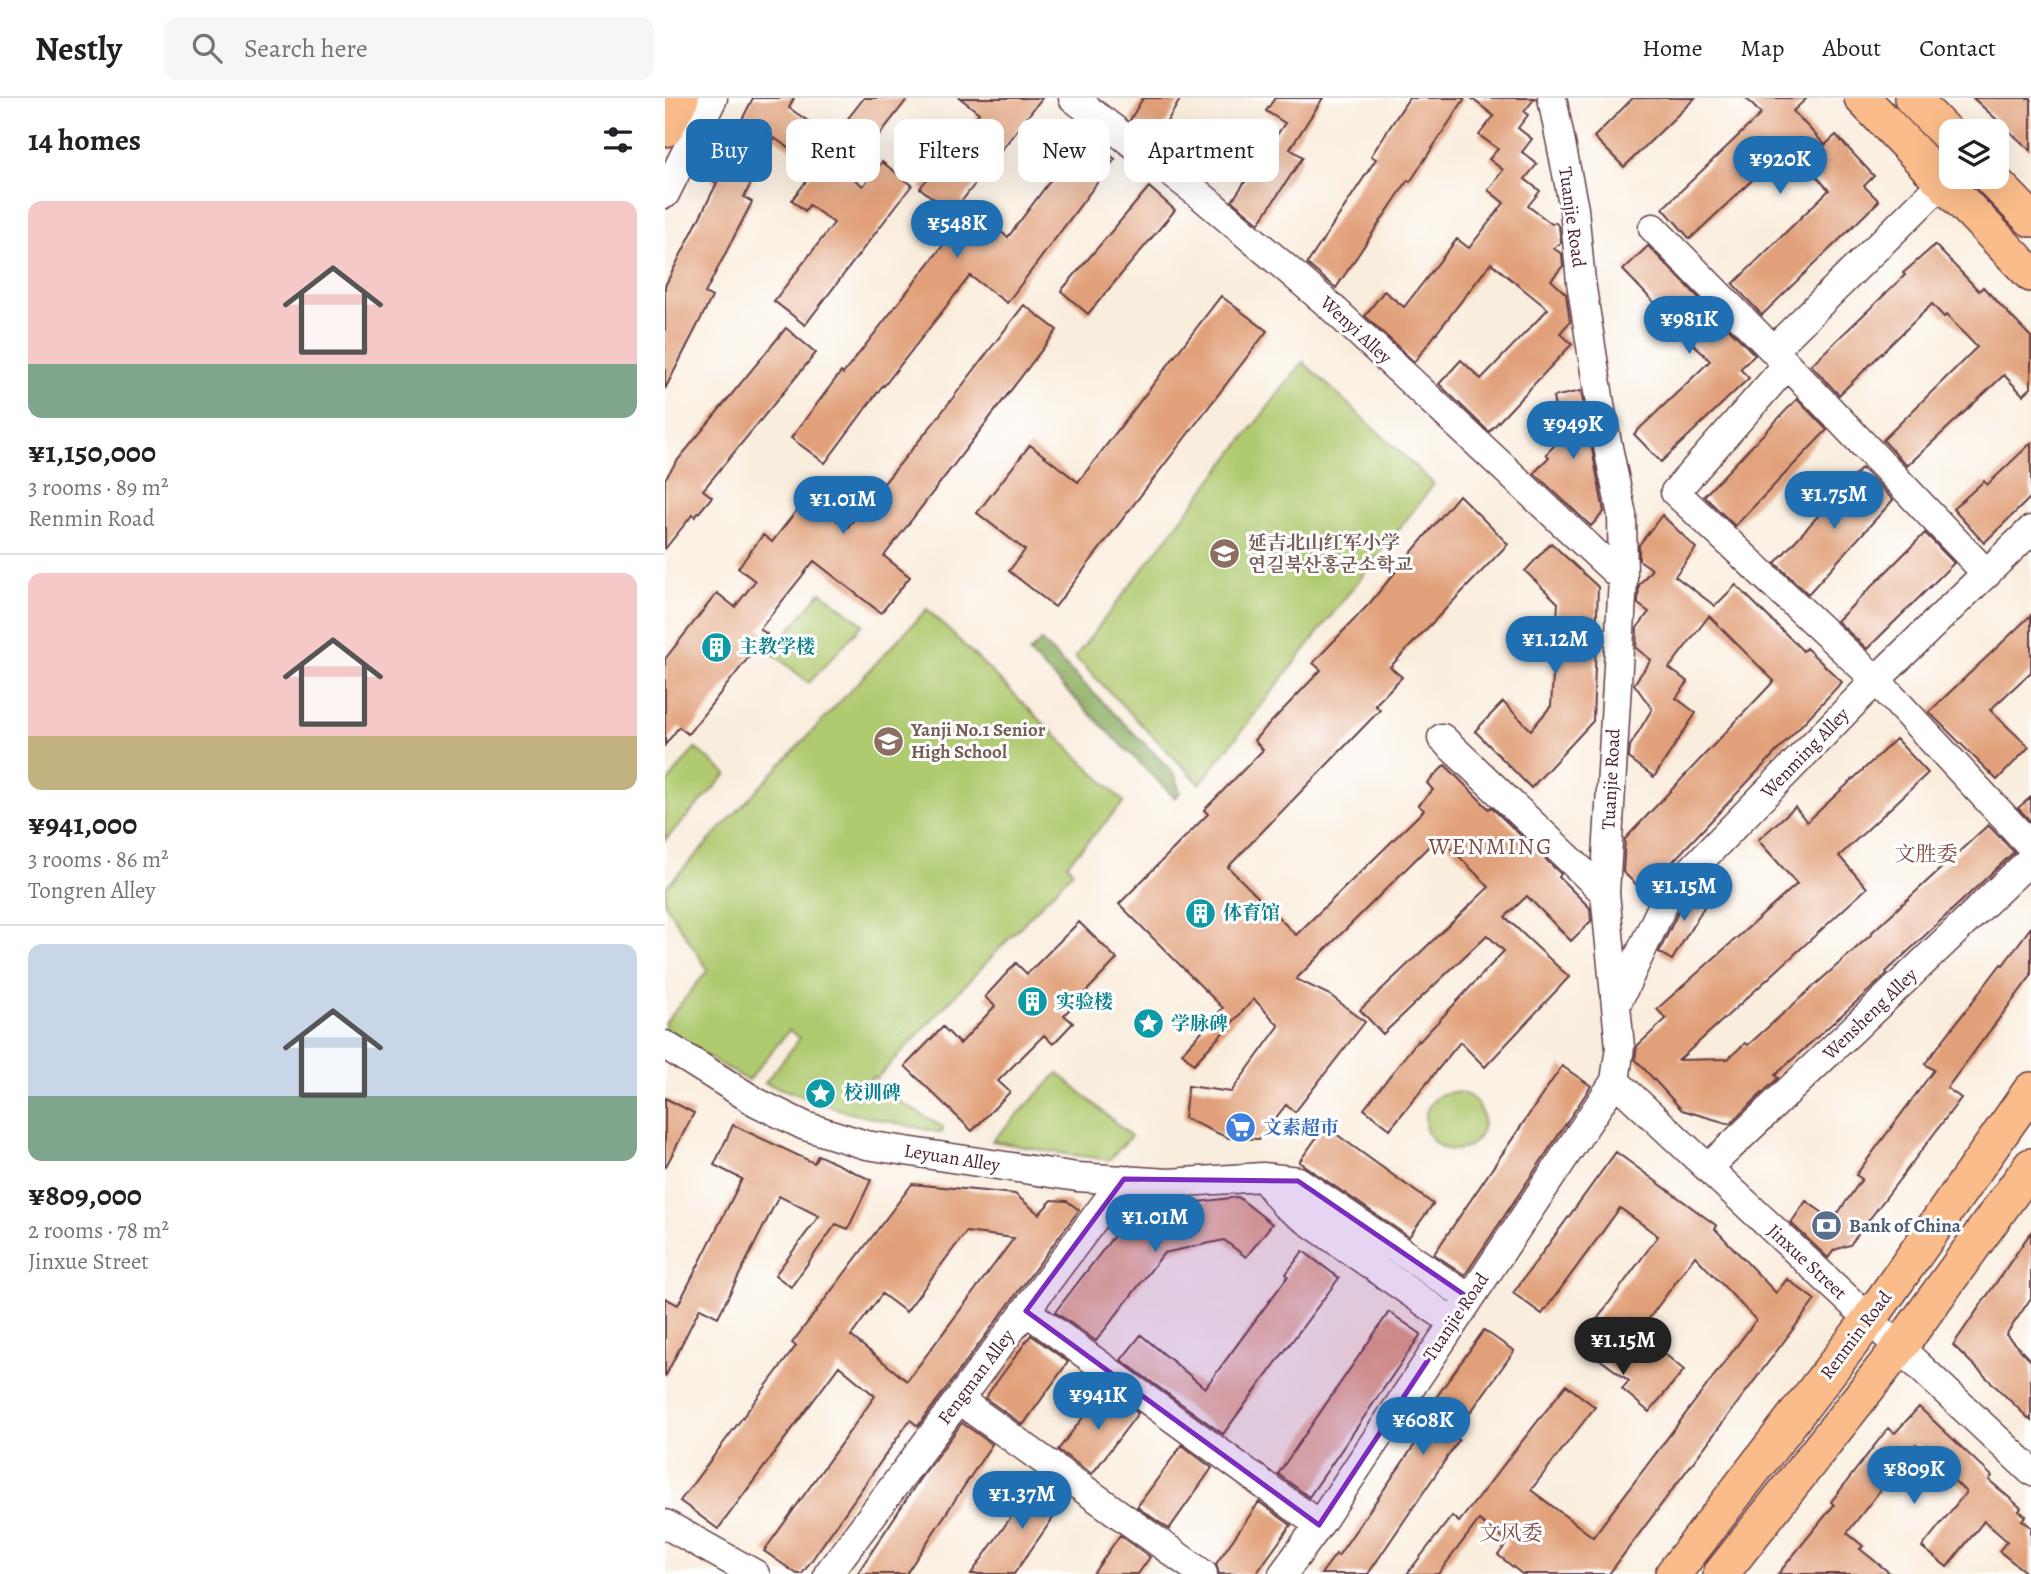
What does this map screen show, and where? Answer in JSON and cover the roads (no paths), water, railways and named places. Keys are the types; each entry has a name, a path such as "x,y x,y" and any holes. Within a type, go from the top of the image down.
{"main road":[{"path":"665,129 681,98"},
{"path":"1862,98 1939,178"},
{"path":"1912,98 1939,126"},
{"path":"1950,189 2031,274"},
{"path":"2002,189 2031,219"},
{"name":"Renmin Road","path":"1673,1574 1869,1320 2031,1090"},
{"path":"1721,1574 1899,1348 2031,1166"}],"street":[{"path":"665,194 713,98"},
{"name":"Wenyi Alley","path":"1073,98 1199,194 1317,294 1623,579"},
{"name":"Tuanjie Road","path":"1283,1574 1319,1525 1615,1081 1620,1047 1605,893 1623,579 1622,515 1603,423 1581,282 1574,209 1552,98"},
{"path":"1939,186 1780,357 1675,492 1876,680 2031,846"},
{"path":"1653,228 1987,574"},
{"name":"Wenming Alley","path":"1616,1003 1668,894 1876,680 2031,530"},
{"path":"1442,738 1605,893"},
{"name":"Wensheng Alley","path":"1708,1168 2031,859"},
{"name":"Leyuan Alley","path":"665,1045 757,1102 805,1126 866,1145 1077,1177 1168,1183 1263,1177 1299,1181 1469,1298"},
{"name":"Jinxue Street","path":"1615,1081 2031,1471"},
{"path":"1263,1177 1285,1205 1453,1322"},
{"name":"Fengman Alley","path":"828,1574 1123,1179"},
{"path":"1025,1311 1319,1525"},
{"path":"959,1400 1203,1574"},
{"path":"665,1524 755,1574"}],"place":[{"name":"延吉北山红军小学 연길북산홍군소학교","path":"1225,554"},
{"name":"主教学楼","path":"716,647"},
{"name":"Yanji No.1 Senior High School","path":"888,741"},
{"name":"体育馆","path":"1200,913"},
{"name":"实验楼","path":"1033,1002"},
{"name":"学脉碑","path":"1148,1024"},
{"name":"校训碑","path":"821,1093"},
{"name":"文素超市","path":"1240,1128"},
{"name":"Bank of China","path":"1826,1226"}],"district":[{"name":"WENMING","path":"1491,846"},
{"name":"文胜委","path":"1926,854"},
{"name":"文风委","path":"1511,1533"}]}
